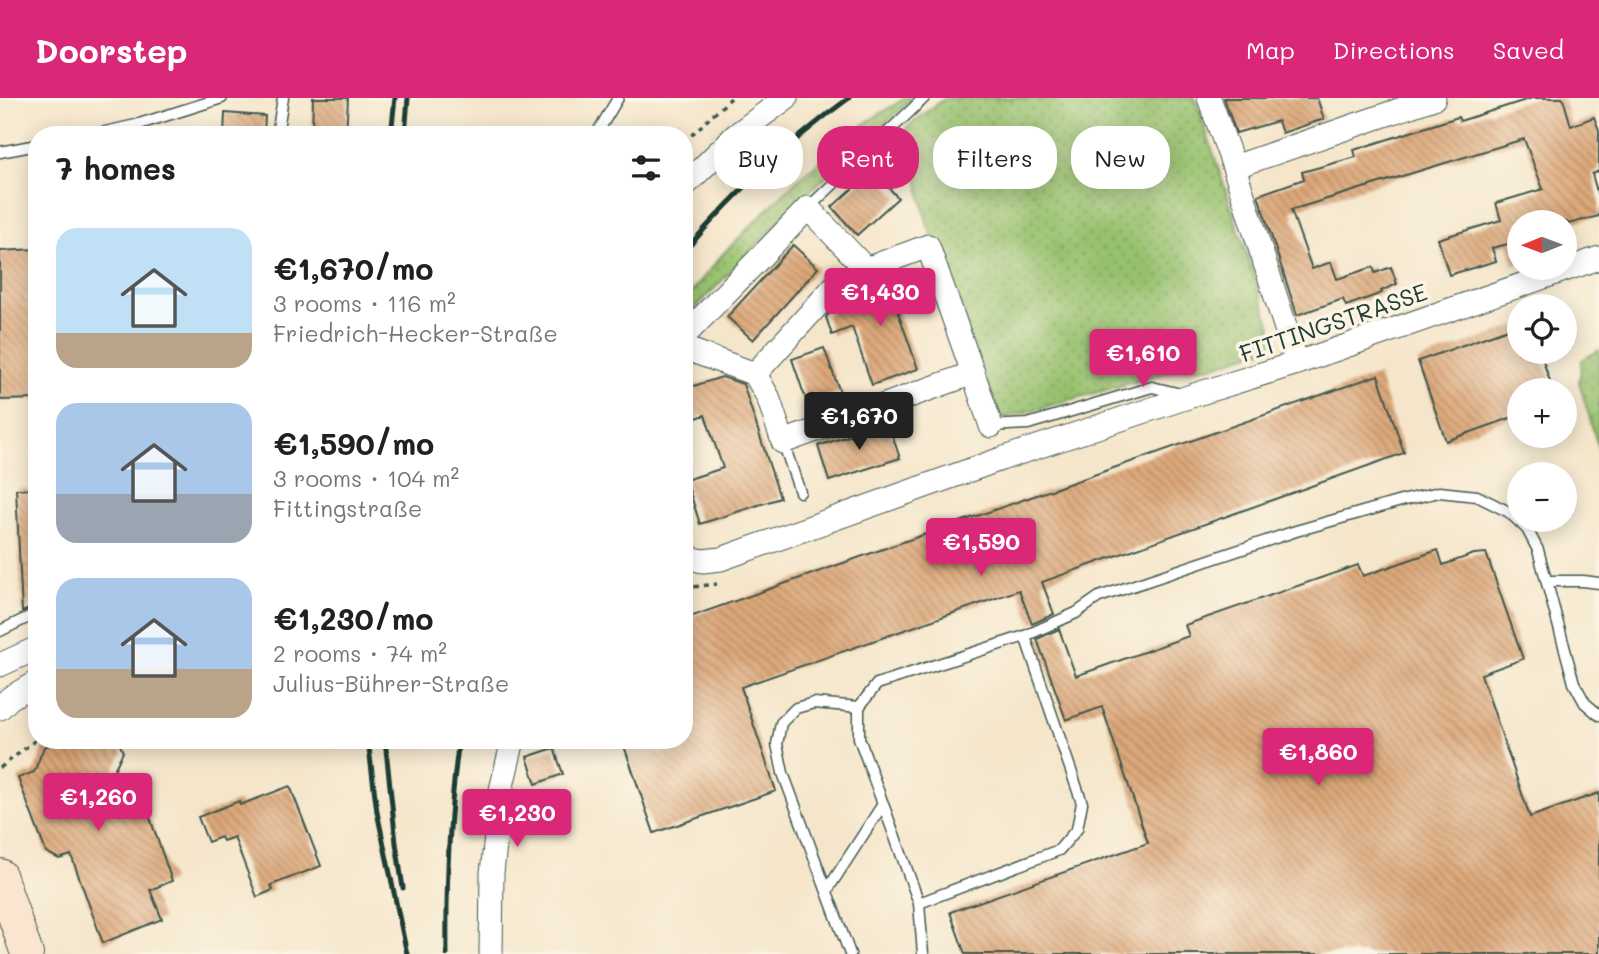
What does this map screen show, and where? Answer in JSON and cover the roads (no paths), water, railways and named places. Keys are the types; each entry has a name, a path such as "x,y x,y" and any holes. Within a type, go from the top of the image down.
{"street":[{"path":"693,177 736,135 786,98"},
{"path":"1209,98 1297,363"},
{"path":"1234,167 1434,98"},
{"path":"693,327 808,208 866,269"},
{"path":"755,374 834,287 866,269 928,246 991,426"},
{"name":"FITTINGSTRASSE","path":"693,560 722,559 988,464 1297,363 1599,258"},
{"path":"693,351 755,374 768,397 783,442 973,373"},
{"path":"0,665 28,652"},
{"path":"0,708 10,698 28,687"},
{"path":"491,954 492,873 501,790 511,749"},
{"path":"0,875 27,954"}],"lane":[{"path":"147,126 222,98"},
{"path":"278,126 283,98"},
{"path":"601,126 618,98"},
{"path":"808,208 924,98"},
{"path":"0,152 28,147"},
{"path":"991,426 1028,424 1152,387 1191,396"},
{"path":"783,442 800,492"},
{"path":"923,954 919,903 859,738 859,707 877,684 1025,636 1076,613 1099,597 1296,531 1439,492 1477,496 1509,512 1527,528 1538,550 1574,683 1585,703 1599,715"},
{"path":"1546,581 1599,583"},
{"path":"0,631 28,617"},
{"path":"919,903 1059,850 1077,829 1082,803 1025,636"},
{"path":"850,954 783,773 777,744 781,723 796,708 814,703 859,707"},
{"path":"828,889 883,804"}],"railway":[{"path":"392,126 395,98"},
{"path":"406,126 408,98"},
{"path":"693,242 762,170 849,98"},
{"path":"369,749 377,812 407,954"},
{"path":"386,749 403,888"},
{"path":"447,954 449,847 458,749"}]}
